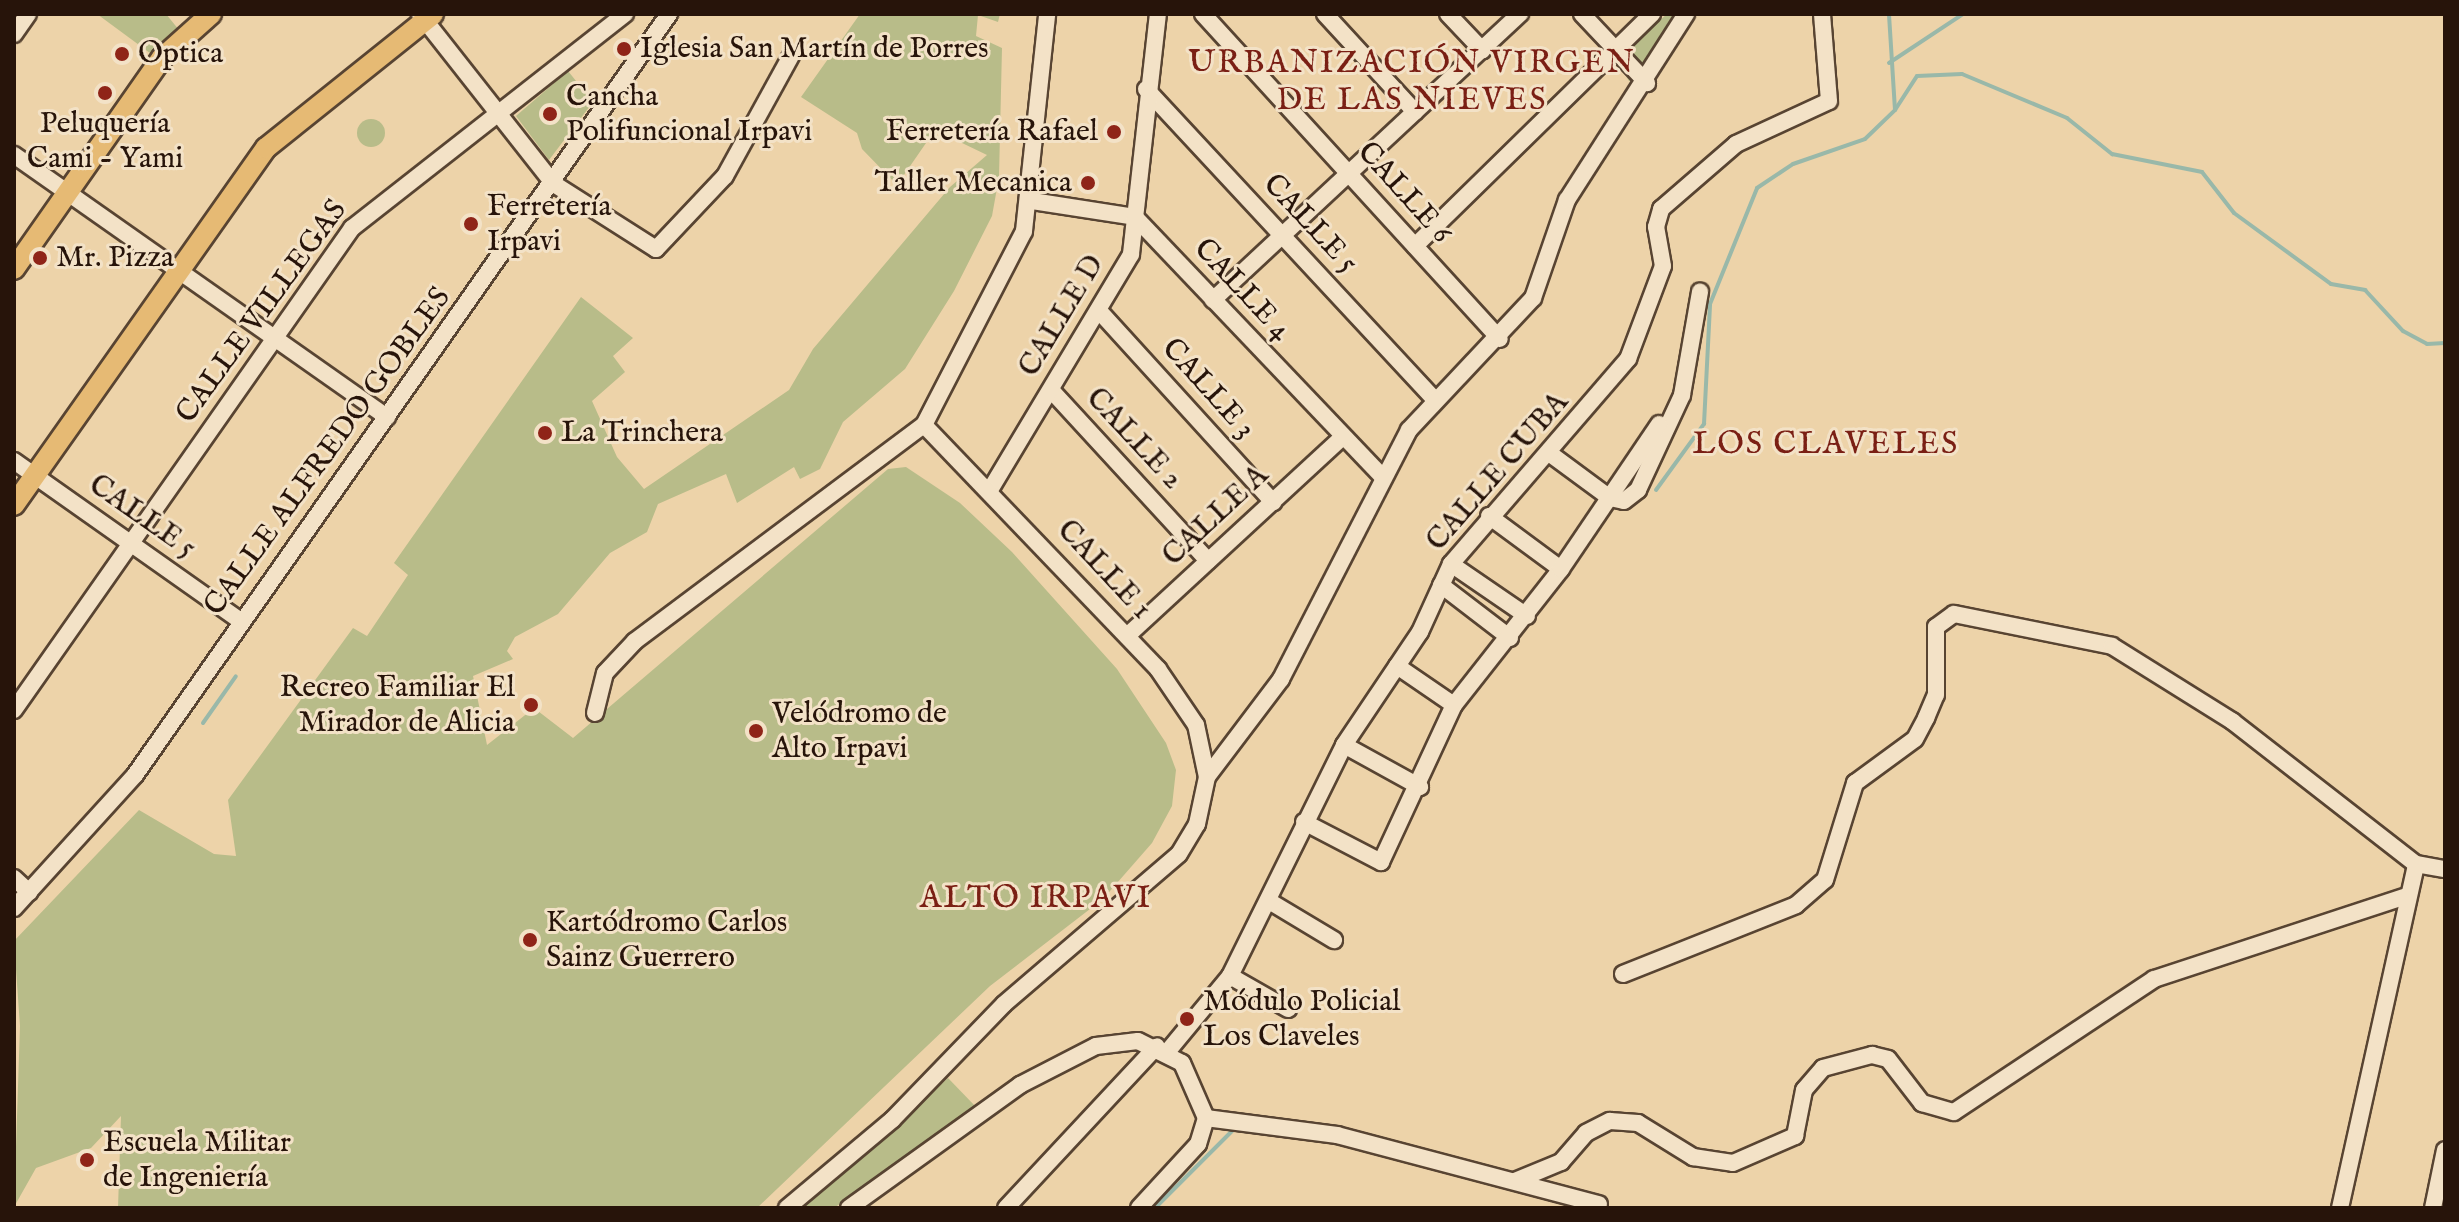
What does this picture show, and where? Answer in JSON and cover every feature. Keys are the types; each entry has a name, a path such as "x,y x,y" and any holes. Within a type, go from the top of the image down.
{"main road":[{"path":"14,269 171,46 211,14"},
{"path":"14,505 274,139 426,16"}],"street":[{"path":"14,34 28,14"},
{"name":"CALLE VILLEGAS","path":"14,710 352,228 625,14"},
{"name":"CALLE ALFREDO GOBLES","path":"14,908 135,775 238,619 554,184 669,14"},
{"path":"595,713 605,673 635,641 924,425 1024,231 1032,201 1047,14"},
{"name":"CALLE D","path":"990,490 1101,313 1131,254 1146,89 1158,14"},
{"name":"CALLE 6","path":"1203,14 1500,339"},
{"path":"1325,14 1415,112"},
{"path":"1448,14 1482,50"},
{"path":"1213,300 1520,14"},
{"path":"1582,14 1647,83"},
{"path":"1415,246 1652,14"},
{"path":"787,1208 892,1120 1004,1004 1179,854 1197,824 1207,777 1281,679 1381,475 1432,397 1500,339 1548,267 1567,200 1647,83 1686,14"},
{"name":"CALLE CUBA","path":"1006,1208 1230,976 1344,745 1397,666 1451,564 1489,516 1612,383 1644,329 1663,266 1656,227 1661,209 1736,144 1829,101 1822,14"},
{"path":"426,16 496,113 554,184 650,247 662,247 725,176 791,56"},
{"name":"CALLE 5","path":"1146,89 1432,397"},
{"path":"14,155 387,417"},
{"path":"1032,201 1135,217"},
{"name":"CALLE 4","path":"1135,217 1381,475"},
{"path":"1549,453 1610,498 1624,501 1638,490 1668,431 1700,292"},
{"name":"CALLE 3","path":"1101,313 1273,502"},
{"name":"CALLE 2","path":"1051,390 1208,561"},
{"path":"1304,822 1381,862 1420,787 1454,705 1527,616 1659,424"},
{"name":"CALLE 1","path":"924,425 990,490 1127,636 1196,725 1207,777"},
{"name":"CALLE A","path":"1127,636 1343,437"},
{"name":"CALLE 5","path":"14,461 238,619"},
{"path":"1489,516 1561,569"},
{"path":"1451,564 1527,616"},
{"path":"1441,585 1510,638"},
{"path":"1623,974 1796,905 1825,880 1855,783 1915,739 1926,718 1936,695 1936,627 1954,614 2112,646 2232,721 2416,864 2445,869"},
{"path":"1397,666 1454,705"},
{"path":"1344,745 1420,787"},
{"path":"2340,1208 2406,896 2416,864"},
{"path":"14,878 29,892"},
{"path":"1515,1181 1561,1162 1586,1133 1610,1121 1638,1123 1693,1157 1733,1163 1795,1136 1804,1090 1823,1068 1872,1055 1888,1059 1922,1103 1954,1112 2154,979 2406,896"},
{"path":"1269,901 1334,940"},
{"path":"1230,976 1288,1009"},
{"path":"849,1208 1032,1079 1096,1046 1162,1049 1195,1083 1206,1118 1198,1144 1139,1208"},
{"path":"1206,1118 1337,1135 1599,1204"},
{"path":"2433,1208 2445,1150"}],"green space":[{"path":"97,14 166,14 179,30 154,56"},
{"path":"860,14 1000,14 998,22 978,15 976,36 1002,48 999,177 992,216 954,291 905,369 843,422 820,469 800,479 794,467 737,503 726,474 658,504 647,532 610,553 558,614 515,637 507,651 513,659 473,676 487,745 534,708 573,738 888,469 906,467 960,503 1012,552 1117,669 1166,743 1176,770 1172,806 1152,843 1103,899 990,986 757,1208 118,1208 121,1116 91,1148 36,1168 14,1207 20,1026 14,941 139,810 214,854 236,856 228,800 353,628 367,636 408,575 394,563 581,297 633,338 613,356 625,372 592,401 617,457 644,489 789,390 813,349 950,187 987,155 935,130 897,185 862,149 857,133 801,97"},
{"path":"1667,14 1677,17 1637,81 1629,81 1616,59"},
{"name":"Cancha Polifuncional Irpavi","path":"568,71 593,102 549,160 516,116"},
{"path":"371,119 381,123 385,133 381,143 371,147 361,143 357,133 361,123"},
{"path":"948,1078 976,1107 834,1208 802,1208"}],"waterway":[{"path":"1656,490 1704,424 1710,304 1757,188 1793,164 1865,139 1895,110 1889,14"},
{"path":"1889,63 1963,14"},
{"path":"1895,110 1917,76 1962,74 2067,118 2112,154 2202,172 2234,213 2331,284 2365,290 2403,331 2427,344 2445,343"},
{"path":"203,723 236,676"},
{"path":"1155,1208 1233,1130"}],"place":[{"name":"Iglesia San Martín de Porres","path":"624,49"},
{"name":"Optica","path":"122,54"},
{"name":"Peluquería Cami - Yami","path":"105,93"},
{"name":"Cancha Polifuncional Irpavi","path":"550,114"},
{"name":"Ferretería Rafael","path":"1114,132"},
{"name":"Taller Mecanica","path":"1088,183"},
{"name":"Ferretería Irpavi","path":"471,224"},
{"name":"Mr. Pizza","path":"40,258"},
{"name":"La Trinchera","path":"545,433"},
{"name":"Recreo Familiar El Mirador de Alicia","path":"531,705"},
{"name":"Velódromo de Alto Irpavi","path":"756,731"},
{"name":"Kartódromo Carlos Sainz Guerrero","path":"530,940"},
{"name":"Módulo Policial Los Claveles","path":"1187,1019"},
{"name":"Escuela Militar de Ingeniería","path":"87,1160"}],"district":[{"name":"URBANIZACIÓN VIRGEN DE LAS NIEVES","path":"1412,84"},
{"name":"LOS CLAVELES","path":"1826,445"},
{"name":"ALTO IRPAVI","path":"1036,899"}]}
